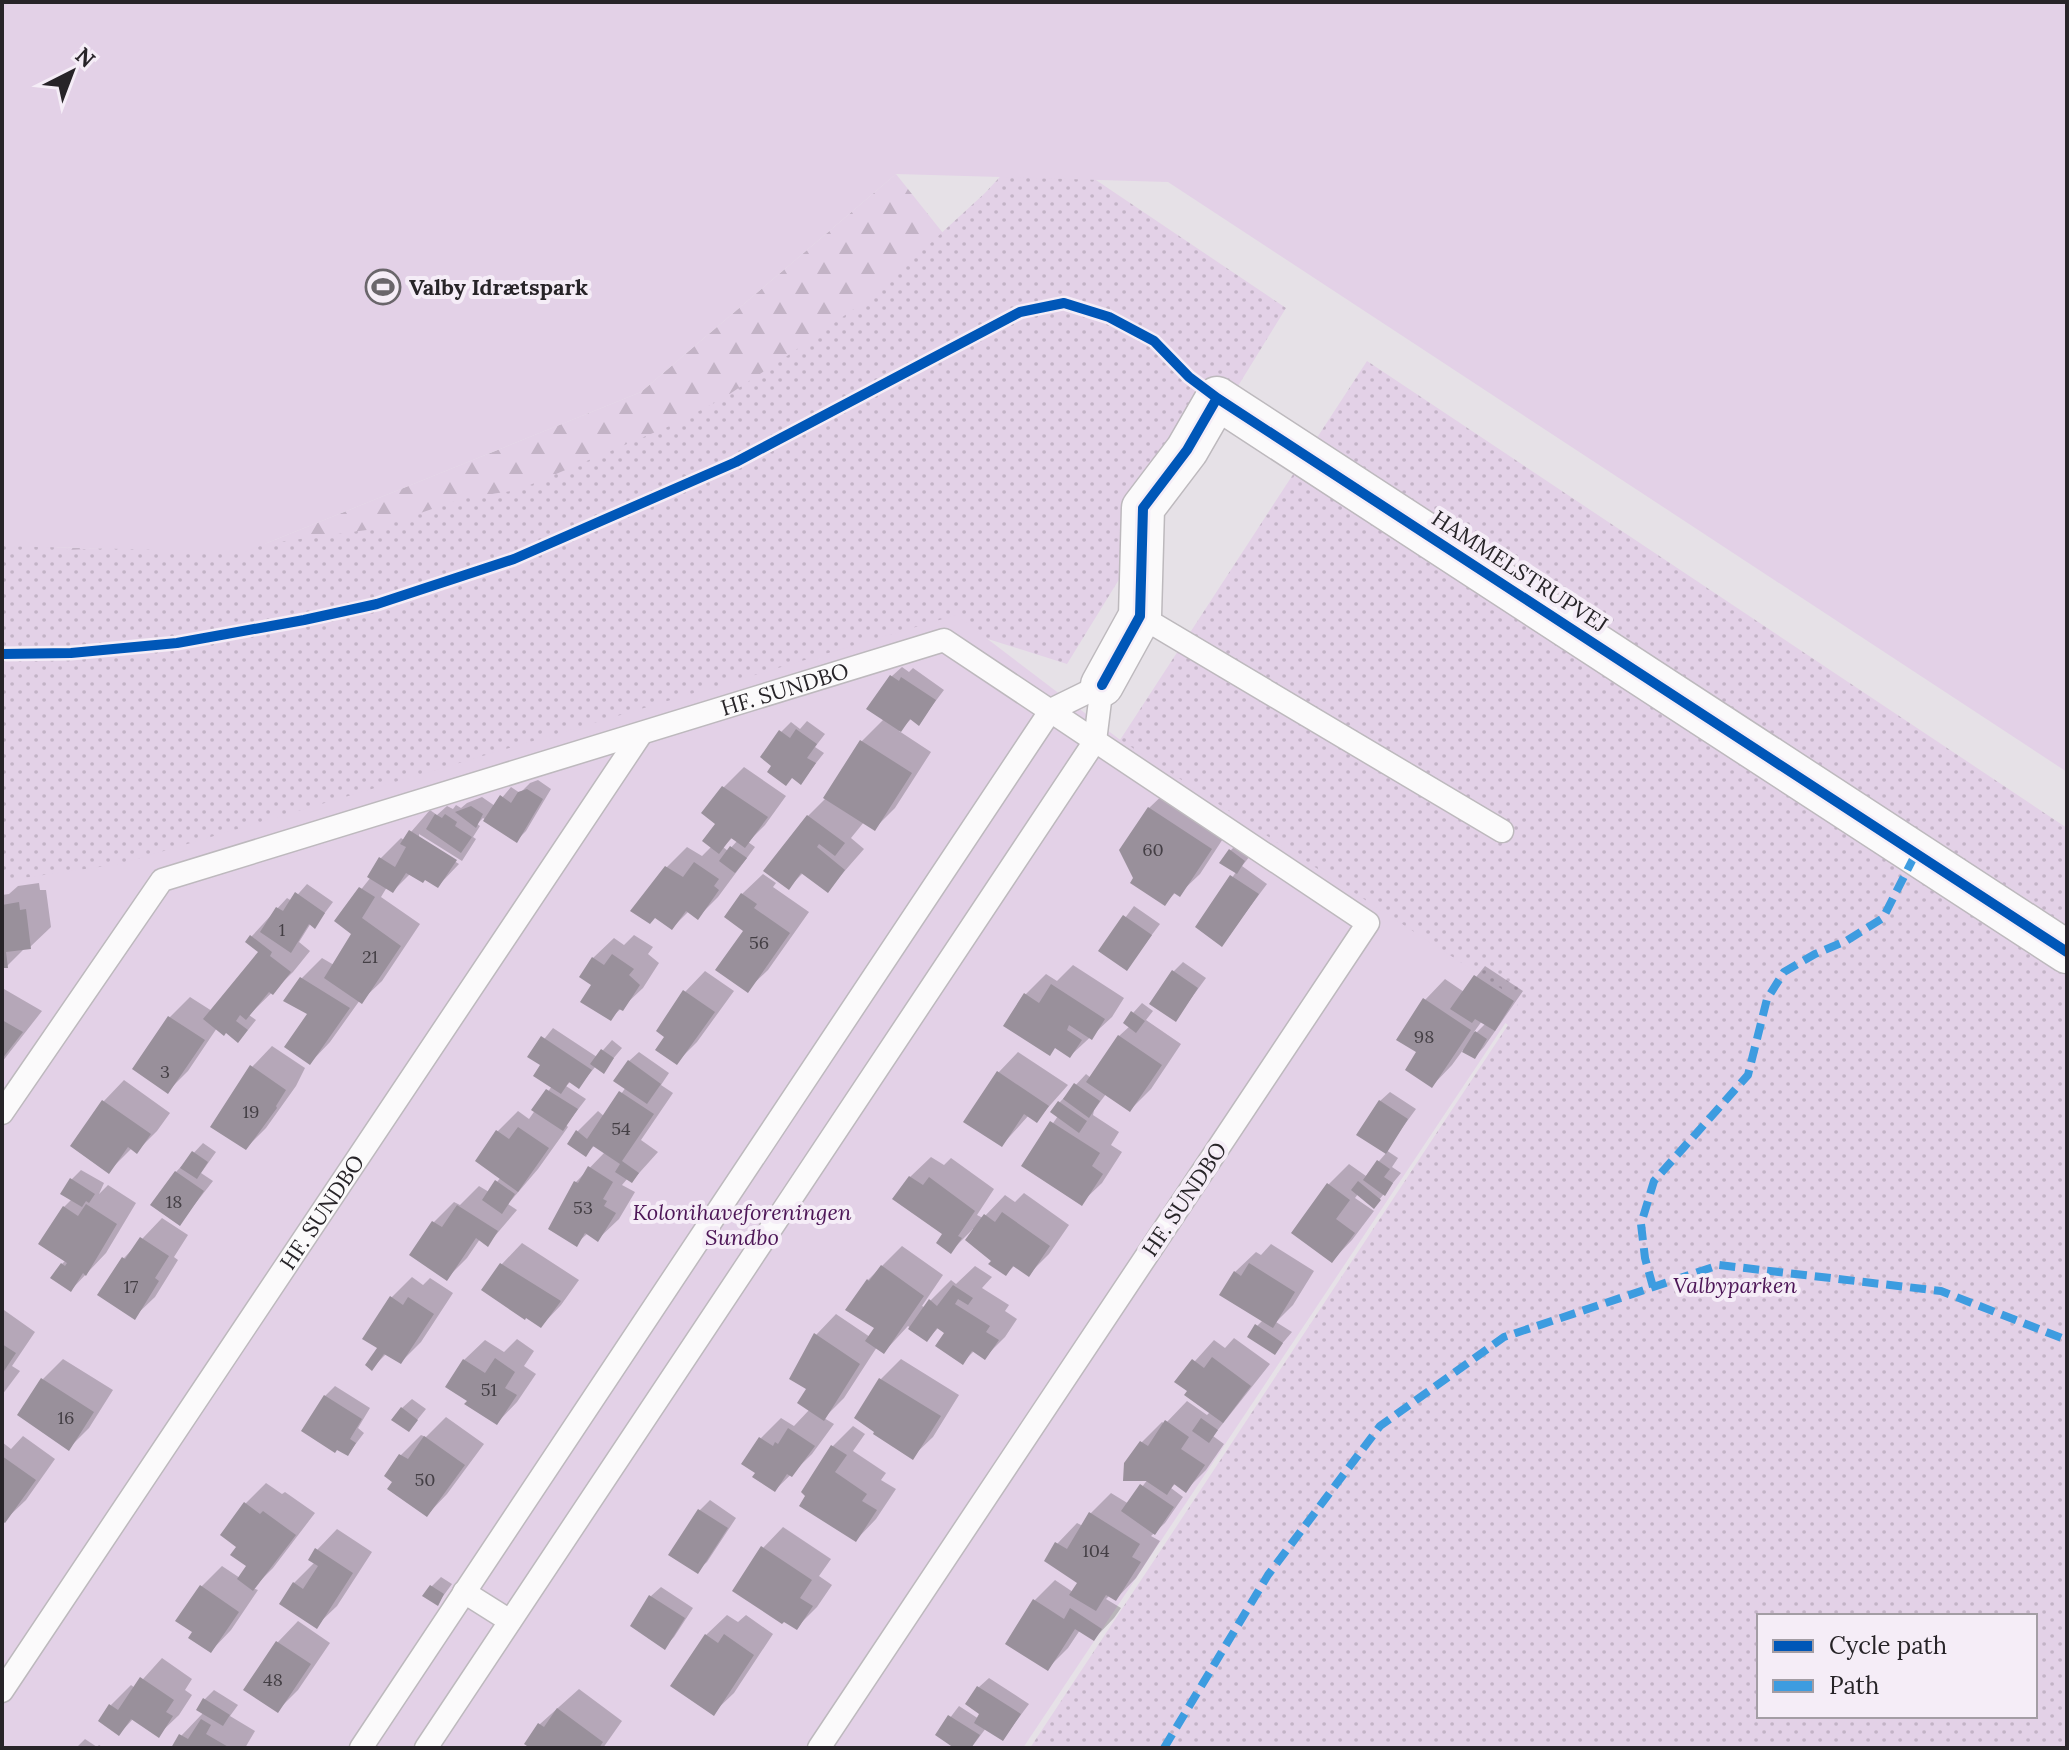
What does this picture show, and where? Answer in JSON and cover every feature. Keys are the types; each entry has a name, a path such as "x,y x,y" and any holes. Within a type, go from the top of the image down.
{"street":[{"name":"HAMMELSTRUPVEJ","path":"1102,685 1140,616 1143,508 1187,450 1217,398 2067,952"}],"lane":[{"path":"1140,616 1502,831"},
{"name":"HF. SUNDBO","path":"2,1113 162,880 944,640 1368,923 819,1748"},
{"path":"361,1748 1051,710 1102,685"},
{"path":"426,1748 1095,741 1102,685"},
{"name":"HF. SUNDBO","path":"2,1691 641,734"},
{"path":"464,1592 510,1621"}],"green space":[{"name":"Valby Idrætspark","path":"2,2 2067,2 2067,772 1168,182 896,174 641,392 245,552 2,546"},
{"path":"1035,139 1286,308 1067,664 950,627 2,907 2,536 68,550 263,544 374,529 464,498 518,490 672,425 722,399 793,352 875,294 985,193"},
{"path":"896,174 970,267 895,334 250,616 2,546 245,552 641,392"},
{"name":"Valbyparken","path":"1367,361 2067,828 2067,1748 1030,1748 1508,1025 1120,740"},
{"name":"Kolonihaveforeningen Sundbo","path":"956,615 1119,739 1520,1001 1023,1748 2,1748 2,881 120,864"}],"building":[{"path":"890,675 899,681 901,677 936,700 919,726 910,719 901,732 866,709"},
{"path":"796,729 817,744 807,758 816,763 801,785 792,778 786,786 767,772 771,766 760,757 779,730 790,738"},
{"path":"860,740 912,773 875,831 823,798"},
{"path":"722,786 768,817 745,848 731,838 719,854 702,841 715,824 701,813"},
{"path":"527,789 543,799 517,843 483,821 500,795 511,803 518,792"},
{"path":"471,806 483,814 476,828 455,812"},
{"path":"1148,807 1212,849 1180,897 1174,893 1165,906 1130,883 1133,878 1119,850"},
{"path":"435,814 442,818 445,814 457,822 455,826 472,837 461,853 426,829"},
{"path":"807,815 845,843 835,856 819,844 817,847 845,870 828,893 801,873 789,890 763,871"},
{"path":"409,830 457,860 438,888 406,873 393,893 367,877 379,857 395,867 406,847 400,844"},
{"path":"730,846 747,858 735,873 719,861"},
{"path":"1229,849 1245,861 1237,874 1219,863"},
{"path":"694,862 719,879 714,886 719,890 698,920 686,911 672,930 655,918 650,924 630,911 665,866 683,877"},
{"path":"1230,875 1259,894 1222,947 1195,927"},
{"path":"359,887 375,897 362,918 401,946 362,1004 324,978 351,934 334,921"},
{"path":"295,892 325,913 315,929 309,924 291,953 260,932 276,907 283,911"},
{"path":"741,893 757,904 754,908 790,933 748,993 715,970 743,931 724,917"},
{"path":"19,902 20,910 26,909 31,949 6,952 8,968 2,968 2,905"},
{"path":"1123,915 1152,935 1127,971 1098,951"},
{"path":"250,935 291,972 273,995 269,992 246,1020 240,1015 236,1021 248,1030 238,1043 203,1019 258,952 245,942"},
{"path":"612,954 634,969 629,975 640,985 623,1011 619,1009 611,1021 580,1002 591,985 579,977 592,957 604,965"},
{"path":"1172,970 1198,988 1176,1022 1149,1004"},
{"path":"1474,975 1514,1001 1495,1031 1475,1019 1472,1023 1450,1009"},
{"path":"300,977 350,1008 310,1065 284,1047 307,1014 283,1001"},
{"path":"1051,984 1105,1019 1092,1040 1069,1025 1067,1030 1082,1040 1070,1058 1055,1048 1050,1056 1003,1026 1024,993 1039,1003"},
{"path":"683,990 715,1012 677,1065 655,1050 664,1037 656,1031"},
{"path":"1423,998 1471,1030 1432,1088 1405,1070 1416,1052 1396,1040"},
{"path":"1131,1011 1145,1021 1136,1033 1123,1023"},
{"path":"168,1016 205,1040 168,1094 132,1069"},
{"path":"2,1020 23,1032 2,1059"},
{"path":"1475,1031 1487,1039 1475,1059 1462,1052"},
{"path":"1118,1035 1162,1065 1130,1112 1086,1082"},
{"path":"541,1036 592,1070 579,1089 569,1082 561,1094 533,1076 540,1065 527,1057"},
{"path":"601,1049 614,1058 604,1074 590,1064"},
{"path":"628,1060 661,1084 647,1104 613,1081"},
{"path":"250,1065 286,1090 277,1108 246,1150 210,1127"},
{"path":"997,1071 1049,1106 1037,1123 1024,1114 1002,1147 963,1122"},
{"path":"1074,1083 1100,1101 1089,1118 1063,1099"},
{"path":"546,1089 578,1109 563,1131 531,1110"},
{"path":"619,1091 654,1114 622,1161 639,1173 632,1183 615,1172 620,1164 593,1146 586,1157 567,1144 576,1130 587,1139"},
{"path":"102,1100 151,1134 137,1154 128,1147 109,1174 70,1146"},
{"path":"1379,1100 1408,1119 1386,1154 1356,1135"},
{"path":"1058,1101 1087,1121 1079,1133 1050,1112"},
{"path":"1050,1121 1100,1153 1092,1166 1103,1174 1082,1206 1021,1166"},
{"path":"518,1127 549,1148 518,1192 475,1161 496,1130 509,1139"},
{"path":"192,1151 208,1162 197,1179 180,1168"},
{"path":"1377,1160 1390,1169 1384,1177 1393,1183 1385,1196 1363,1180"},
{"path":"588,1166 613,1182 603,1199 607,1201 604,1206 616,1213 598,1242 585,1233 577,1247 548,1229 574,1181 578,1183"},
{"path":"175,1171 204,1191 180,1226 150,1205"},
{"path":"909,1176 923,1185 929,1177 975,1211 958,1236 962,1238 951,1254 936,1243 942,1234 892,1199"},
{"path":"70,1178 95,1194 89,1203 86,1201 82,1207 60,1194"},
{"path":"495,1180 515,1194 502,1214 482,1200"},
{"path":"1358,1181 1381,1200 1374,1209 1351,1190"},
{"path":"1327,1183 1350,1200 1336,1219 1355,1233 1332,1263 1291,1233"},
{"path":"86,1204 117,1224 86,1276 83,1273 71,1292 50,1278 61,1263 65,1266 67,1263 38,1244 63,1206 78,1216"},
{"path":"457,1205 498,1231 488,1247 476,1238 447,1281 409,1255 432,1221 442,1227"},
{"path":"1002,1212 1050,1246 1029,1277 1013,1266 1006,1276 988,1264 991,1261 965,1240 984,1214 995,1222"},
{"path":"140,1237 169,1256 155,1278 159,1281 135,1320 97,1295 122,1257 125,1259"},
{"path":"500,1263 561,1301 541,1328 481,1290"},
{"path":"1249,1263 1295,1292 1273,1328 1219,1295 1234,1271 1241,1276"},
{"path":"881,1265 924,1296 884,1354 865,1341 874,1328 845,1310"},
{"path":"953,1285 973,1298 968,1305 958,1299 955,1304 990,1326 986,1332 999,1340 985,1360 972,1351 963,1365 935,1346 944,1333 937,1328 927,1342 908,1329 929,1299 937,1306"},
{"path":"390,1296 403,1305 408,1297 434,1314 401,1364 384,1354 372,1371 365,1365 377,1348 362,1339"},
{"path":"1255,1324 1283,1343 1275,1355 1247,1337"},
{"path":"814,1333 860,1364 824,1421 797,1403 806,1389 789,1379"},
{"path":"2,1344 16,1353 2,1374"},
{"path":"1212,1357 1251,1386 1223,1423 1184,1395 1187,1391 1174,1382 1192,1359 1204,1368"},
{"path":"495,1358 515,1372 505,1388 517,1395 497,1425 464,1404 467,1401 445,1387 463,1359 485,1373"},
{"path":"41,1378 94,1412 69,1451 17,1415"},
{"path":"879,1378 941,1416 913,1460 854,1418"},
{"path":"324,1395 362,1419 350,1439 356,1443 348,1456 337,1450 335,1453 301,1431"},
{"path":"401,1407 418,1420 409,1432 391,1420"},
{"path":"1201,1418 1218,1430 1209,1443 1192,1431"},
{"path":"1165,1420 1189,1437 1181,1449 1205,1465 1186,1493 1174,1484 1167,1495 1146,1481 1123,1481 1124,1463 1140,1441 1148,1446"},
{"path":"788,1428 815,1446 792,1477 787,1474 775,1492 752,1477 755,1473 741,1464 759,1437 773,1446 775,1442 778,1444"},
{"path":"424,1436 465,1465 427,1517 387,1489 392,1482 384,1476 399,1454 408,1459"},
{"path":"831,1445 847,1455 835,1472 867,1494 862,1501 877,1510 856,1542 799,1506 805,1496 801,1492"},
{"path":"2,1456 36,1480 5,1523 2,1521"},
{"path":"1140,1484 1174,1507 1155,1535 1121,1511"},
{"path":"244,1502 260,1514 263,1511 296,1535 253,1591 237,1579 246,1566 230,1555 236,1547 220,1535"},
{"path":"698,1509 728,1528 698,1574 668,1555"},
{"path":"1089,1512 1140,1544 1132,1557 1141,1562 1116,1601 1106,1595 1096,1611 1069,1595 1077,1583 1044,1561 1055,1542 1067,1549"},
{"path":"761,1546 812,1580 800,1598 813,1606 797,1630 784,1622 782,1624 732,1591"},
{"path":"315,1548 353,1573 317,1629 279,1604 293,1582 303,1589 318,1566 308,1560"},
{"path":"200,1585 239,1612 211,1653 188,1638 192,1632 175,1621"},
{"path":"430,1585 444,1594 438,1606 422,1596"},
{"path":"649,1595 685,1618 665,1650 630,1626"},
{"path":"1033,1599 1064,1619 1070,1608 1102,1629 1094,1641 1075,1629 1048,1671 1005,1644"},
{"path":"705,1634 718,1643 724,1634 754,1655 714,1716 670,1686"},
{"path":"276,1641 311,1664 278,1713 243,1690"},
{"path":"140,1677 174,1700 166,1712 173,1716 159,1738 131,1719 119,1736 98,1721 109,1704 118,1710"},
{"path":"977,1686 1021,1714 1003,1741 974,1723 979,1714 965,1704"},
{"path":"203,1698 230,1715 223,1726 196,1710"},
{"path":"557,1708 603,1742 599,1748 530,1748 524,1744 538,1723 544,1727"},
{"path":"948,1715 980,1735 971,1748 954,1748 935,1735"},
{"path":"201,1719 211,1725 206,1734 230,1748 171,1748 179,1734 188,1739"}],"marked path":[{"path":"1653,1287 1645,1258 1641,1224 1654,1181 1748,1075 1767,999 1784,972 1846,941 1883,918 1916,853"},
{"path":"1164,1748 1268,1575 1380,1426 1504,1337 1719,1265 1941,1291 2067,1340"}],"cycle path":[{"path":"2,654 71,653 177,643 304,620 377,604 514,559 736,462 1020,312 1064,303 1109,317 1154,341 1189,377 1217,398"},
{"path":"1102,685 1140,616 1143,508 1187,450 1217,398 2067,952"}],"place":[{"name":"Valby Idrætspark","path":"383,287"}]}
